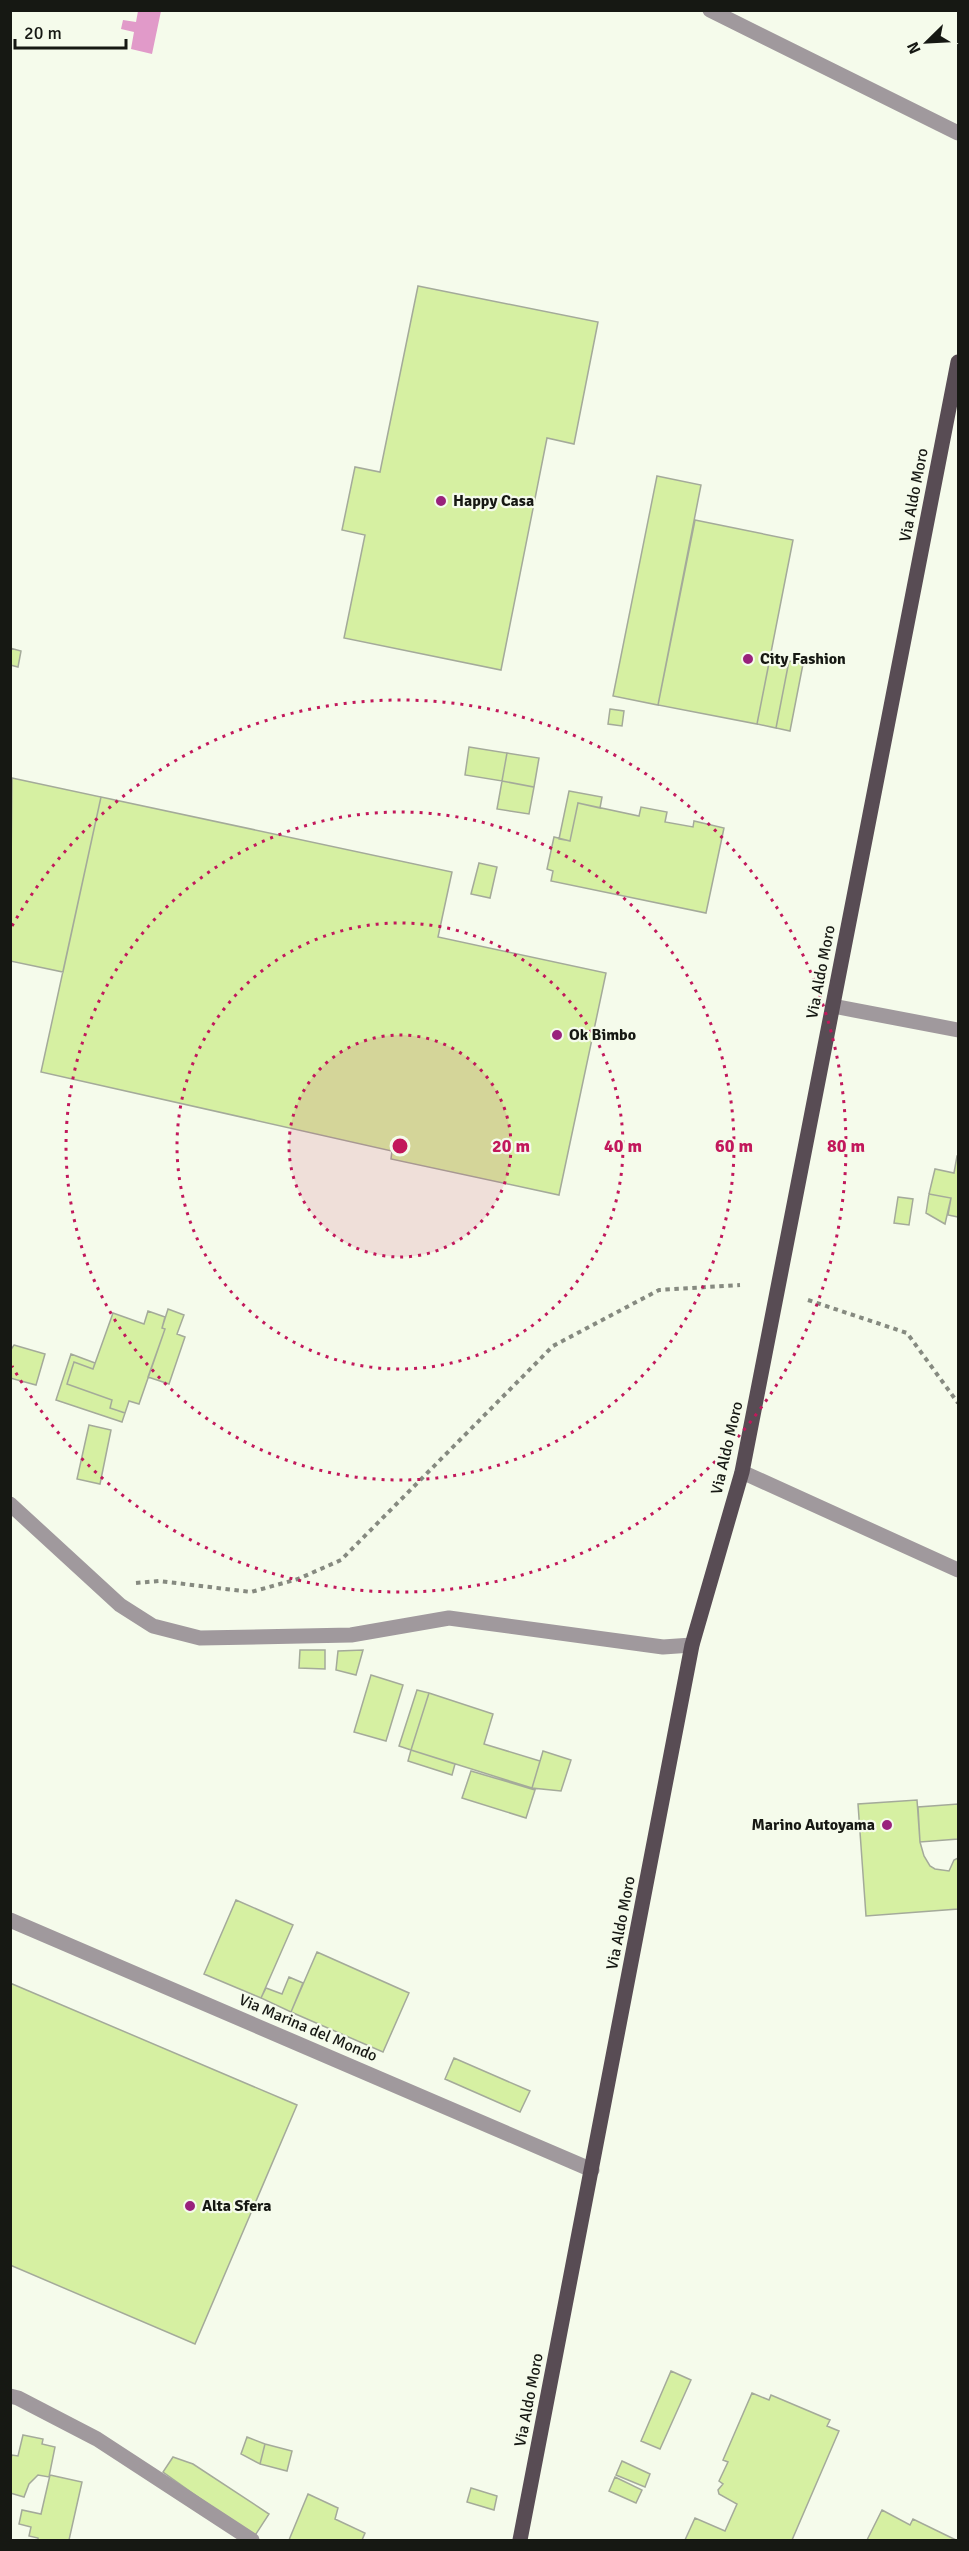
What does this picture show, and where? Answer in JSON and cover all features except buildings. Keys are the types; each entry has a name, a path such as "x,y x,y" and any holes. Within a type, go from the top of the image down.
{"main road":[{"name":"Via Aldo Moro","path":"520,2541 692,1645 742,1472 955,395 958,362"}],"street":[{"path":"710,10 958,134"},
{"path":"833,1006 958,1030"},
{"path":"742,1472 958,1570"},
{"path":"10,1504 120,1605 153,1626 200,1638 351,1635 449,1618 663,1647 692,1645"},
{"name":"Via Marina del Mondo","path":"10,1920 592,2170"},
{"path":"10,2396 97,2439 252,2541"}],"path":[{"path":"100,1587 159,1581 251,1592 298,1579 341,1560 553,1346 659,1290 740,1285"},
{"path":"808,1300 907,1333 958,1403"}],"shaded area":[{"path":"138,11 161,11 152,54 131,49 134,32 121,29 123,20 136,22"}],"place":[{"name":"Happy Casa","path":"441,501"},
{"name":"City Fashion","path":"748,659"},
{"name":"Ok Bimbo","path":"557,1035"},
{"name":"Marino Autoyama","path":"887,1825"},
{"name":"Alta Sfera","path":"190,2206"}]}
